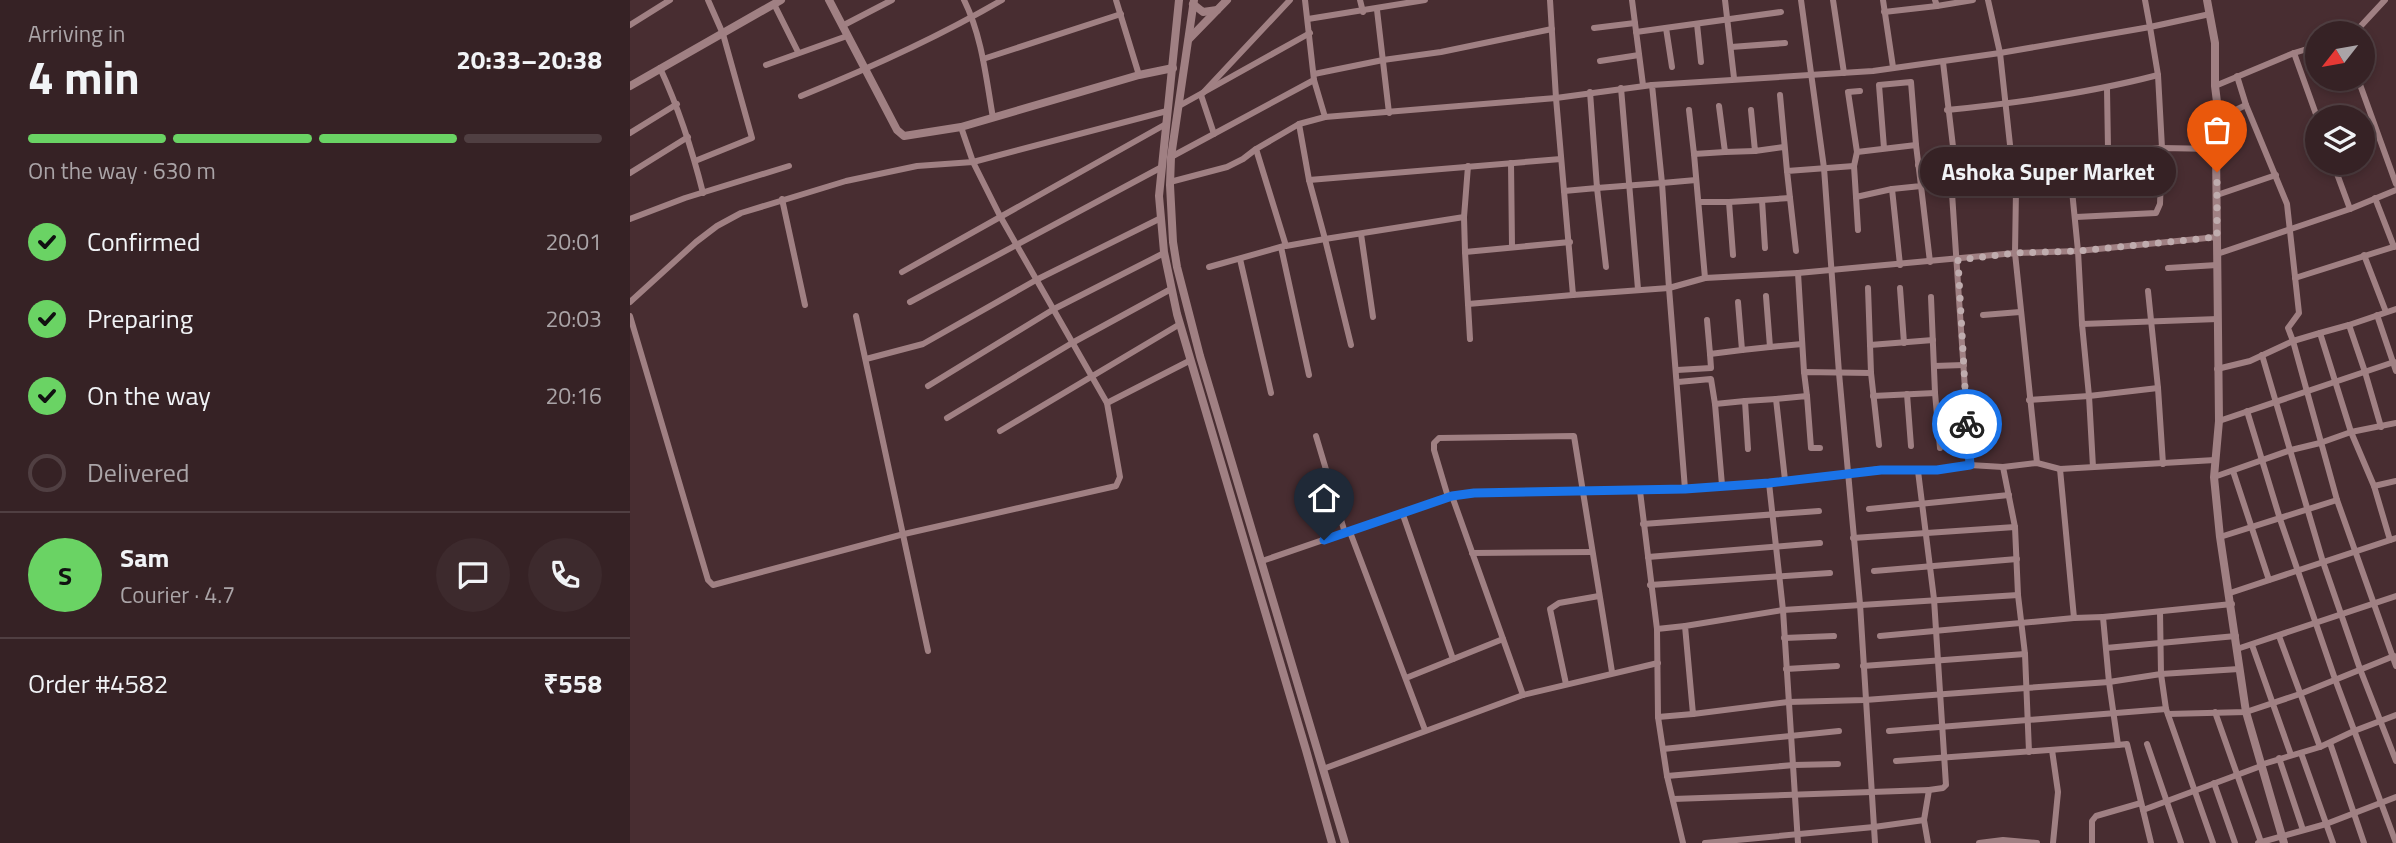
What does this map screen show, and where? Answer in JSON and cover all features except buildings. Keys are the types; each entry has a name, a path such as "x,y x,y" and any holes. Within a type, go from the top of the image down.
{"street":[{"path":"630,25 670,0"},
{"path":"695,161 752,138 723,34 708,0"},
{"path":"829,0 901,134 913,137 961,127 1139,75 1185,68"},
{"path":"842,26 892,0"},
{"path":"964,0 972,17 983,59 993,118"},
{"path":"801,96 865,70 1002,0"},
{"path":"1116,0 1139,75"},
{"path":"1179,0 1160,168 1159,219 1164,253 1180,324 1332,843"},
{"path":"1188,39 1227,0"},
{"path":"1201,95 1290,0"},
{"path":"1305,0 1314,77 1325,117"},
{"path":"1360,0 1363,12"},
{"path":"1308,19 1425,0"},
{"path":"1550,0 1573,295"},
{"path":"1632,0 1643,85"},
{"path":"1724,0 1734,78"},
{"path":"1801,0 1824,168 1860,604 1874,843"},
{"path":"1833,0 1844,73"},
{"path":"1883,0 1893,67"},
{"path":"1884,12 1973,0"},
{"path":"1988,0 2000,53 2018,174 2015,253 2037,463"},
{"path":"2076,217 2158,212 2162,148 2158,75 2145,0"},
{"path":"2207,0 2216,43 2215,86 2219,118 2216,149 2219,421 2214,477 2220,537 2246,712 2284,840"},
{"path":"2365,21 2385,0"},
{"path":"630,86 777,2 797,52"},
{"path":"1193,2 1203,12 1217,10"},
{"path":"1193,2 1171,157 1173,242 1177,267 1199,356 1345,843"},
{"path":"1377,9 1389,113"},
{"path":"1636,32 1781,12"},
{"path":"983,59 1121,14"},
{"path":"1170,182 1227,167 1299,124 1325,117 1556,98 1643,85 1844,73 1943,62 2150,27 2210,14"},
{"path":"1594,29 1635,23"},
{"path":"1697,24 1702,62"},
{"path":"1666,28 1672,67"},
{"path":"1171,157 1314,77 1383,60 1441,52 1552,29"},
{"path":"1179,106 1310,33"},
{"path":"766,65 847,36"},
{"path":"1731,47 1785,43"},
{"path":"2215,86 2305,50"},
{"path":"2294,53 2313,105"},
{"path":"1600,61 1639,55"},
{"path":"1943,62 1954,154 1950,163 1970,465"},
{"path":"660,68 677,104 703,192"},
{"path":"1947,110 2107,89 2158,75"},
{"path":"2237,76 2246,105 2287,204 2299,313 2288,328 2337,500 2396,666"},
{"path":"1884,148 1879,85 1911,82 1930,262"},
{"path":"1652,85 1685,489"},
{"path":"1621,88 1638,289"},
{"path":"2107,89 2108,149"},
{"path":"1858,230 1854,166 1857,152 1848,92 1860,91"},
{"path":"2362,91 2396,184"},
{"path":"1590,92 1606,267"},
{"path":"1201,95 1214,134"},
{"path":"1780,95 1796,251"},
{"path":"630,133 677,104"},
{"path":"2219,118 2246,105"},
{"path":"1719,106 1725,152"},
{"path":"1689,110 1700,202 1705,278"},
{"path":"1751,110 1755,151"},
{"path":"630,302 696,242 741,212 846,181 917,166 973,162 1167,111"},
{"path":"902,272 1166,124"},
{"path":"1299,124 1309,180 1351,345"},
{"path":"630,316 708,580 713,585 904,534 1115,486 1120,477 1107,403 1000,216 973,162 961,127"},
{"path":"630,173 688,138"},
{"path":"1857,152 1916,145"},
{"path":"1694,154 1784,147"},
{"path":"1256,149 1284,247 1309,375"},
{"path":"1954,154 2216,149"},
{"path":"2068,150 2076,217 2093,467"},
{"path":"1309,180 1561,159"},
{"path":"1511,163 1512,247"},
{"path":"1918,165 1950,163"},
{"path":"630,219 703,192 789,166"},
{"path":"1468,166 1464,217 1470,339"},
{"path":"1787,172 1854,166"},
{"path":"910,302 1160,168"},
{"path":"2018,174 2071,175"},
{"path":"2217,195 2276,175"},
{"path":"2337,175 2350,209"},
{"path":"1564,191 1696,180"},
{"path":"1856,197 1921,186"},
{"path":"1892,189 1900,264"},
{"path":"2217,254 2350,209 2396,190"},
{"path":"1700,202 1790,198"},
{"path":"2295,278 2395,247 2375,198"},
{"path":"782,199 805,305"},
{"path":"1762,200 1765,248"},
{"path":"1729,201 1733,255"},
{"path":"1209,267 1284,247 1464,217"},
{"path":"866,359 923,344 1036,280 1159,219"},
{"path":"1361,234 1373,317"},
{"path":"1468,304 1670,288 1705,278 1832,271 2217,237"},
{"path":"1465,252 1570,242"},
{"path":"928,386 1054,309 1164,253"},
{"path":"2364,255 2386,312"},
{"path":"1240,259 1271,393"},
{"path":"2168,268 2217,265"},
{"path":"1798,273 1811,448 1820,448"},
{"path":"1868,288 1871,373 1879,445"},
{"path":"1900,288 1903,343"},
{"path":"947,418 1072,343 1171,289"},
{"path":"2148,291 2163,464"},
{"path":"1766,296 1770,346"},
{"path":"1931,297 1940,449"},
{"path":"1738,303 1742,350"},
{"path":"2217,369 2250,361 2293,341 2349,326 2396,309"},
{"path":"1983,315 2020,312"},
{"path":"2377,315 2396,371"},
{"path":"856,316 928,651"},
{"path":"2082,324 2218,319"},
{"path":"1677,370 1711,368 1707,320"},
{"path":"1000,431 1180,324"},
{"path":"2349,326 2381,427"},
{"path":"2230,593 2393,539 2351,432 2320,332"},
{"path":"1870,345 1933,340"},
{"path":"1710,354 1802,344"},
{"path":"2262,355 2323,562 2360,669 2396,761"},
{"path":"1107,403 1191,360"},
{"path":"2219,421 2393,362"},
{"path":"1934,366 1964,365"},
{"path":"1804,372 1871,373"},
{"path":"1678,382 1711,379 1722,485"},
{"path":"2029,400 2158,388"},
{"path":"1873,396 1935,393"},
{"path":"1907,394 1911,446"},
{"path":"1715,404 1807,396"},
{"path":"1776,399 1785,480"},
{"path":"1745,401 1748,449"},
{"path":"2247,411 2280,519 2335,679 2396,843"},
{"path":"2214,477 2351,432 2396,423"},
{"path":"1523,695 1434,450 1434,443 1441,437 1573,435 1612,672"},
{"path":"1316,436 1347,532 1425,730"},
{"path":"1262,561 1402,512 1450,497 1474,493 1685,489 1769,483 1849,472 1919,471 1970,465 2003,467 2037,463 2060,469 2215,460"},
{"path":"2003,467 2015,527 2029,752"},
{"path":"2060,469 2074,618"},
{"path":"1673,799 1945,788 1934,599 1919,471"},
{"path":"2233,471 2269,580"},
{"path":"2374,486 2396,481"},
{"path":"1769,483 1783,610 1798,843"},
{"path":"1640,491 1657,629 1658,717 1667,776 1683,843"},
{"path":"1869,509 2009,495"},
{"path":"2220,537 2337,500"},
{"path":"1643,524 1819,511"},
{"path":"1402,512 1453,659"},
{"path":"1853,538 2015,527"},
{"path":"1648,557 1820,543"},
{"path":"1472,552 1592,552"},
{"path":"1874,571 2017,559"},
{"path":"1650,585 1830,573"},
{"path":"1657,629 1783,610 2018,595"},
{"path":"1566,684 1550,609 1559,603 1599,596"},
{"path":"2238,649 2396,596"},
{"path":"1880,636 2232,604"},
{"path":"2160,612 2161,674 2167,711 2213,843"},
{"path":"2103,617 2118,745"},
{"path":"1685,626 1693,714"},
{"path":"1784,638 1834,636"},
{"path":"2106,648 2236,636"},
{"path":"2279,636 2320,747"},
{"path":"1406,678 1503,639"},
{"path":"2252,645 2291,755"},
{"path":"1863,666 2025,654"},
{"path":"1889,731 2167,711 2246,712 2300,694 2394,656"},
{"path":"1323,769 1523,695 1658,663"},
{"path":"1786,669 1837,666"},
{"path":"1658,717 1788,702 1865,700 2109,682 2161,674 2239,669"},
{"path":"2216,712 2260,842 2284,840 2303,830 2396,797"},
{"path":"2092,843 2092,821 2096,816 2166,801 2279,758 2320,747 2354,730 2396,715"},
{"path":"1663,749 1839,731"},
{"path":"2330,743 2364,843"},
{"path":"1896,761 2127,744 2151,843"},
{"path":"2147,744 2180,843"},
{"path":"2052,750 2058,792 2053,843"},
{"path":"2301,752 2333,843"},
{"path":"2279,758 2303,830"},
{"path":"1667,776 1838,764"},
{"path":"2214,783 2235,843"},
{"path":"1928,843 1924,820 1929,790"},
{"path":"1705,843 1924,820"},
{"path":"1979,843 2037,843"}],"way so far":[{"path":"1967,424 1958,260 2217,237 2217,172"}],"place":[{"name":"Ashoka Super Market","path":"2217,172"}],"route":[{"path":"1324,540 1452,496 1474,493 1685,489 1769,483 1881,470 1937,470 1970,465 1967,424"}]}
